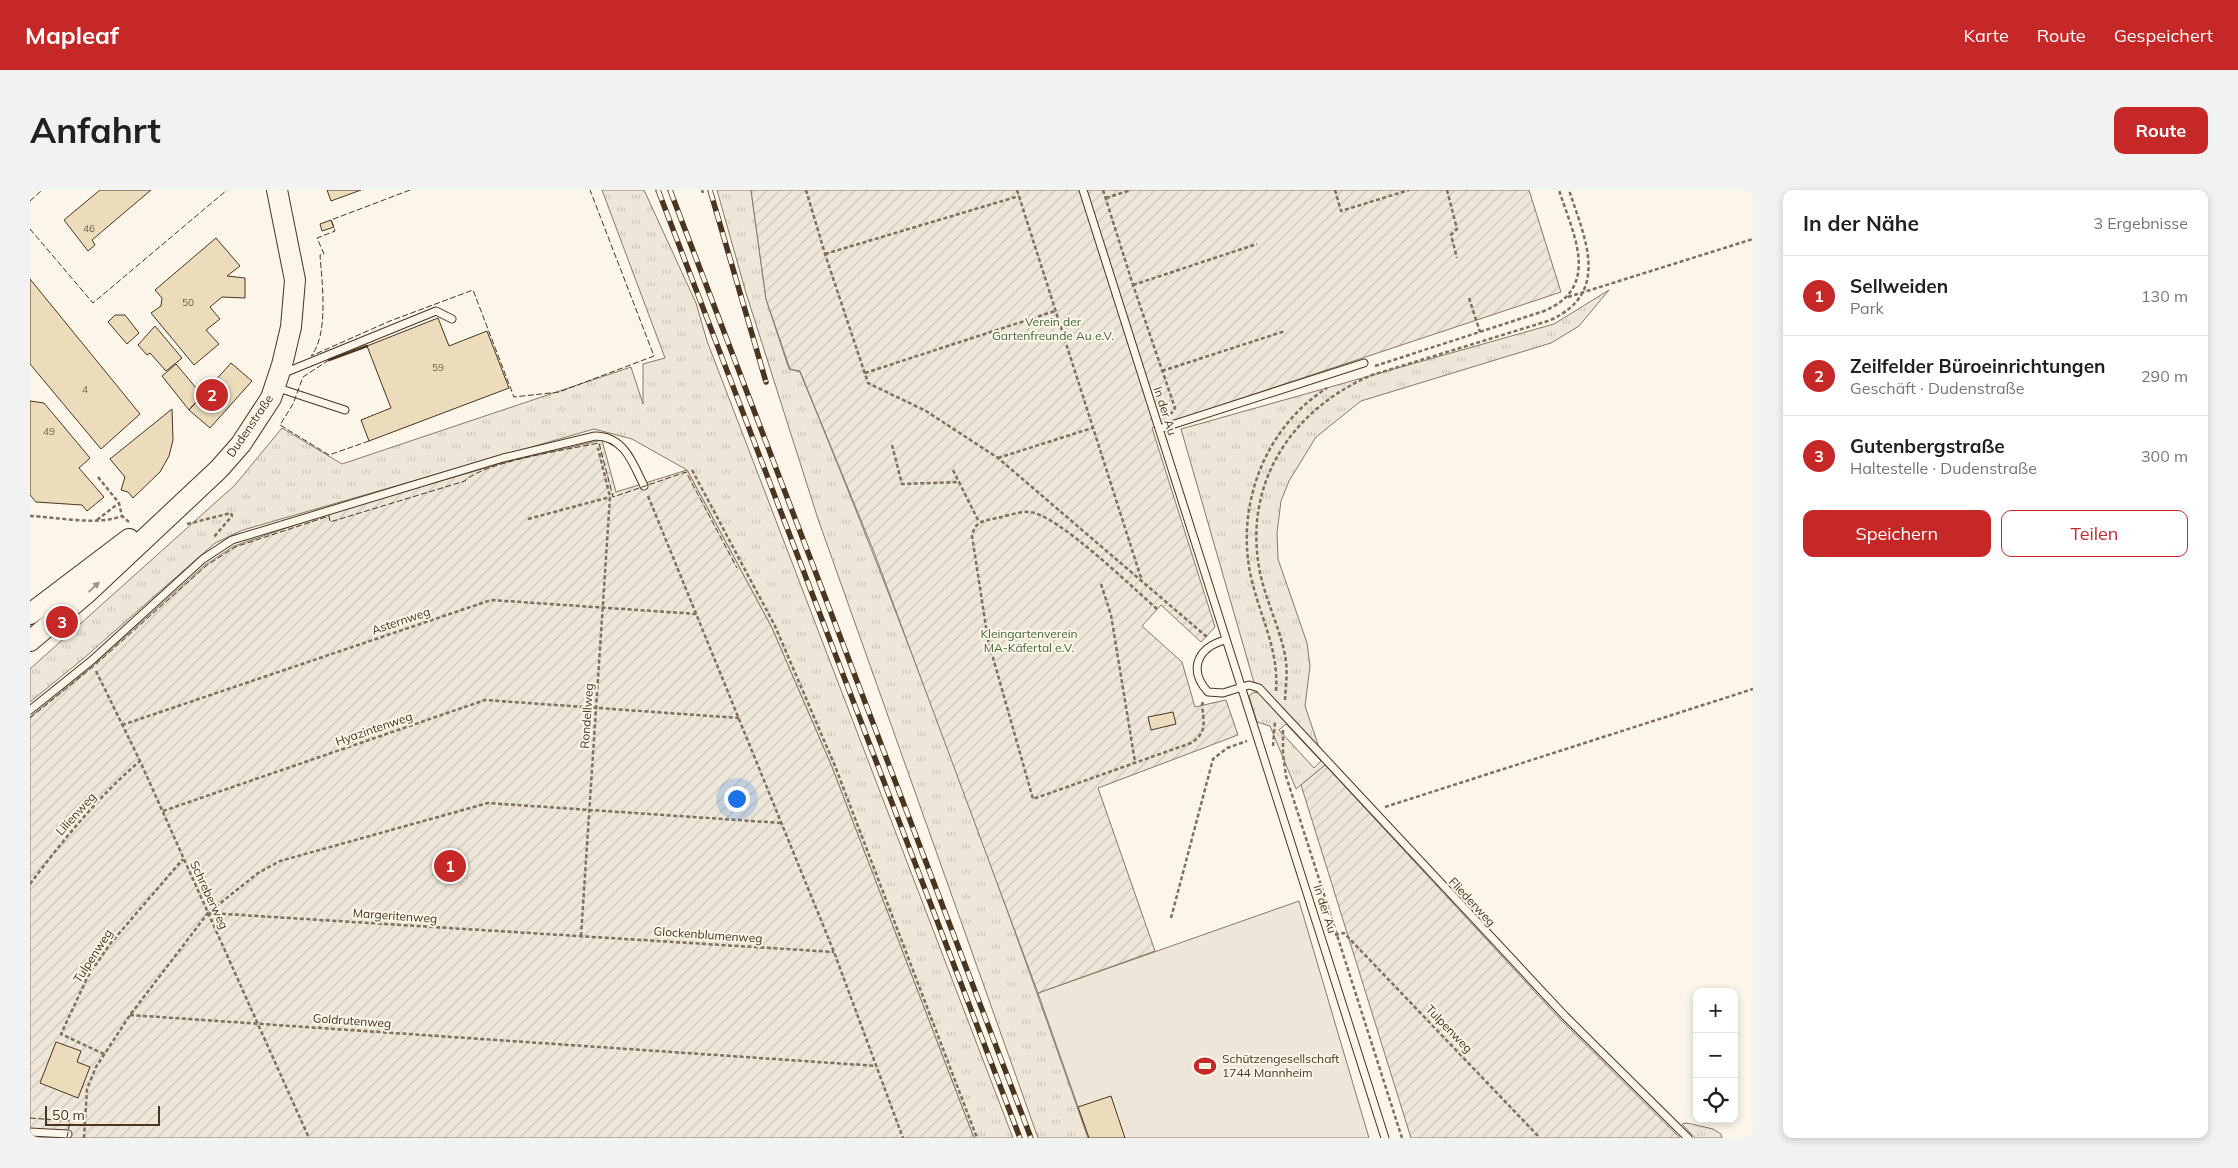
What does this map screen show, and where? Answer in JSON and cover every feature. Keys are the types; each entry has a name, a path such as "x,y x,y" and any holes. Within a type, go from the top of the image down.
{"street":[{"name":"Dudenstraße","path":"30,641 88,592 219,469 241,444 271,398 291,327 294,280 277,190"},
{"name":"Dudenstraße","path":"30,614 139,532 186,500"}],"lane":[{"name":"In der Au","path":"1083,190 1385,1138"},
{"path":"277,381 436,311 452,319"},
{"path":"1159,429 1365,366"},
{"path":"277,381 344,410"},
{"path":"30,710 91,661 203,559 232,540 503,458 595,436 604,436 620,443 633,463 644,486"},
{"path":"1225,640 1213,643 1203,652 1196,667 1199,682 1208,692 1223,693 1241,687"},
{"name":"Fliederweg","path":"1241,687 1249,685 1259,688 1372,812 1565,1016 1688,1138"},
{"path":"30,1132 68,1134"}],"path":[{"path":"806,190 824,254 868,383 926,411 998,458 1213,643"},
{"path":"1017,190 1143,582"},
{"path":"1103,190 1132,285 1175,408 1159,429"},
{"path":"1106,198 1131,190"},
{"path":"1335,190 1341,211 1409,190"},
{"path":"1447,190 1457,229 1451,235 1457,258"},
{"path":"1559,190 1579,255 1578,277 1567,297"},
{"path":"1402,1138 1286,776 1282,742 1286,656 1259,568 1257,529 1265,485 1284,445 1313,411 1337,393 1353,383 1372,375 1548,321 1570,309 1583,292 1590,268 1589,255 1569,190"},
{"path":"824,254 1019,196"},
{"path":"1365,366 1480,332 1554,307 1567,297 1753,239"},
{"path":"1132,285 1257,244"},
{"path":"1470,298 1480,332"},
{"path":"864,373 1055,311"},
{"path":"1162,371 1285,331"},
{"path":"1276,707 1278,670 1276,656 1251,577 1246,530 1248,512 1264,460 1281,432 1310,401 1333,384"},
{"path":"998,458 1092,428"},
{"name":"Rondellweg","path":"581,936 610,497 595,436"},
{"path":"892,445 902,484 960,482"},
{"path":"692,470 775,626 816,722 977,1138"},
{"path":"952,470 960,482 979,522"},
{"path":"98,477 119,503 122,516 139,532"},
{"path":"644,486 834,952 904,1138"},
{"path":"528,520 610,497"},
{"path":"97,520 119,503"},
{"path":"1157,609 1057,523 1028,512 979,522 973,528 972,536 988,640 1033,799 1191,744 1201,737 1205,729 1202,705 1208,692"},
{"path":"183,525 231,513 232,516 202,552 203,559"},
{"path":"30,516 112,520 122,516"},
{"path":"1101,584 1111,614 1135,762"},
{"name":"Asternweg","path":"122,725 491,600 696,614"},
{"name":"Schreberweg","path":"91,661 140,761 309,1138"},
{"path":"1372,812 1753,689"},
{"name":"Hyazintenweg","path":"162,811 485,700 739,718"},
{"path":"1171,918 1213,759 1227,748 1258,738"},
{"name":"Lilienweg","path":"30,884 64,841 118,780 140,761"},
{"path":"84,1138 87,1089 104,1054 130,1015 208,913 258,873 280,860 488,803 781,823"},
{"name":"Tulpenweg","path":"104,1054 61,1034 88,976 110,944 183,859"},
{"name":"Margeritenweg","path":"208,913 581,936"},
{"name":"Tulpenweg","path":"1344,933 1540,1138"},
{"name":"Glockenblumenweg","path":"581,936 834,952"},
{"name":"Goldrutenweg","path":"130,1015 877,1066"}],"green space":[{"path":"602,190 644,190 696,303 707,341 1013,1138 974,1138 832,767 772,628 687,470 632,439 594,429 243,530 215,543 84,658 30,702 30,669 235,485 282,428 342,464 631,367 643,404 643,364 665,358"},
{"path":"717,190 751,190 766,299 789,369 800,372 913,657 1020,945 1088,1138 1038,1138 818,519 746,293"},
{"name":"Verein der Gartenfreunde Au e.V.","path":"751,190 1529,190 1561,292 1152,428 1215,627 1201,642 1161,605 1142,626 1182,662 1195,707 1226,700 1238,735 1098,788 1155,951 1038,993 874,552 800,371 790,369 766,299"},
{"path":"1609,290 1579,326 1551,343 1361,401 1316,437 1289,481 1281,501 1277,533 1278,559 1307,643 1310,666 1305,706 1325,765 1296,789 1270,726 1257,722 1249,696 1254,692 1257,693 1181,429 1554,324","holes":["1286,724 1321,761 1314,768 1279,730"]},
{"path":"602,440 616,492 687,470 772,628 832,767 974,1138 30,1138 30,717 89,669 205,565 234,546 327,514 506,462"},
{"path":"1325,765 1560,1019 1680,1138 1411,1138 1301,785"},
{"name":"Schützengesellschaft 1744 Mannheim","path":"1299,901 1369,1138 1089,1138 1038,993"},
{"path":"1687,1123 1713,1129 1721,1134 1722,1138 1695,1138 1682,1124"}],"building":[{"path":"100,190 151,190 92,240 95,245 88,251 64,220"},
{"path":"327,190 361,190 331,201"},
{"path":"331,220 334,227 322,231 320,224"},
{"path":"216,238 240,266 227,276 245,278 245,298 222,297 210,307 220,319 206,330 219,344 194,365 151,313 161,306 162,298 155,290"},
{"path":"30,279 140,414 101,449 30,364"},
{"path":"115,315 125,315 139,333 127,344 108,322"},
{"path":"438,318 449,346 487,331 509,388 369,441 361,420 391,408 367,346"},
{"path":"155,326 182,358 166,371 150,353 147,355 138,345"},
{"path":"231,363 252,381 210,428 189,410"},
{"path":"176,364 202,395 189,410 162,376"},
{"path":"30,401 44,403 90,458 79,468 104,497 87,511 82,505 36,502 30,495"},
{"path":"172,409 173,440 169,456 160,472 133,498 128,492 121,490 125,477 110,459"},
{"path":"1173,712 1176,724 1151,730 1148,717"},
{"path":"56,1042 81,1051 77,1062 90,1067 78,1098 40,1083"},
{"path":"1111,1096 1125,1138 1089,1138 1078,1107"}],"railway":[{"path":"658,190 1020,1138"},
{"path":"670,190 1031,1138"},
{"path":"710,190 766,382"}],"fence":[{"path":"30,201 42,190"},
{"path":"30,229 93,303 227,190"},
{"path":"410,190 331,220 335,231 317,238 324,254 320,255 323,308 320,335 317,347 311,356 390,321 473,290 514,397 559,392 654,356 590,190"},
{"path":"329,360 303,377 293,404 280,425 329,455 369,441"},
{"path":"30,718 94,666 206,566 235,547 329,516 330,522 465,481 475,474 508,462 549,453 599,443 613,497 686,472 737,568"},
{"path":"30,1118 70,1121 67,1138"}],"wall":[{"path":"329,360 367,346"}],"place":[{"name":"Zeilfelder Büroeinrichtungen","path":"212,395"},
{"name":"Gutenbergstraße","path":"62,622"},
{"name":"Sellweiden","path":"450,866"},
{"name":"Schützengesellschaft 1744 Mannheim","path":"1205,1066"}],"park label":[{"name":"Kleingartenverein MA-Käfertal e.V.","path":"1029,641"}]}
